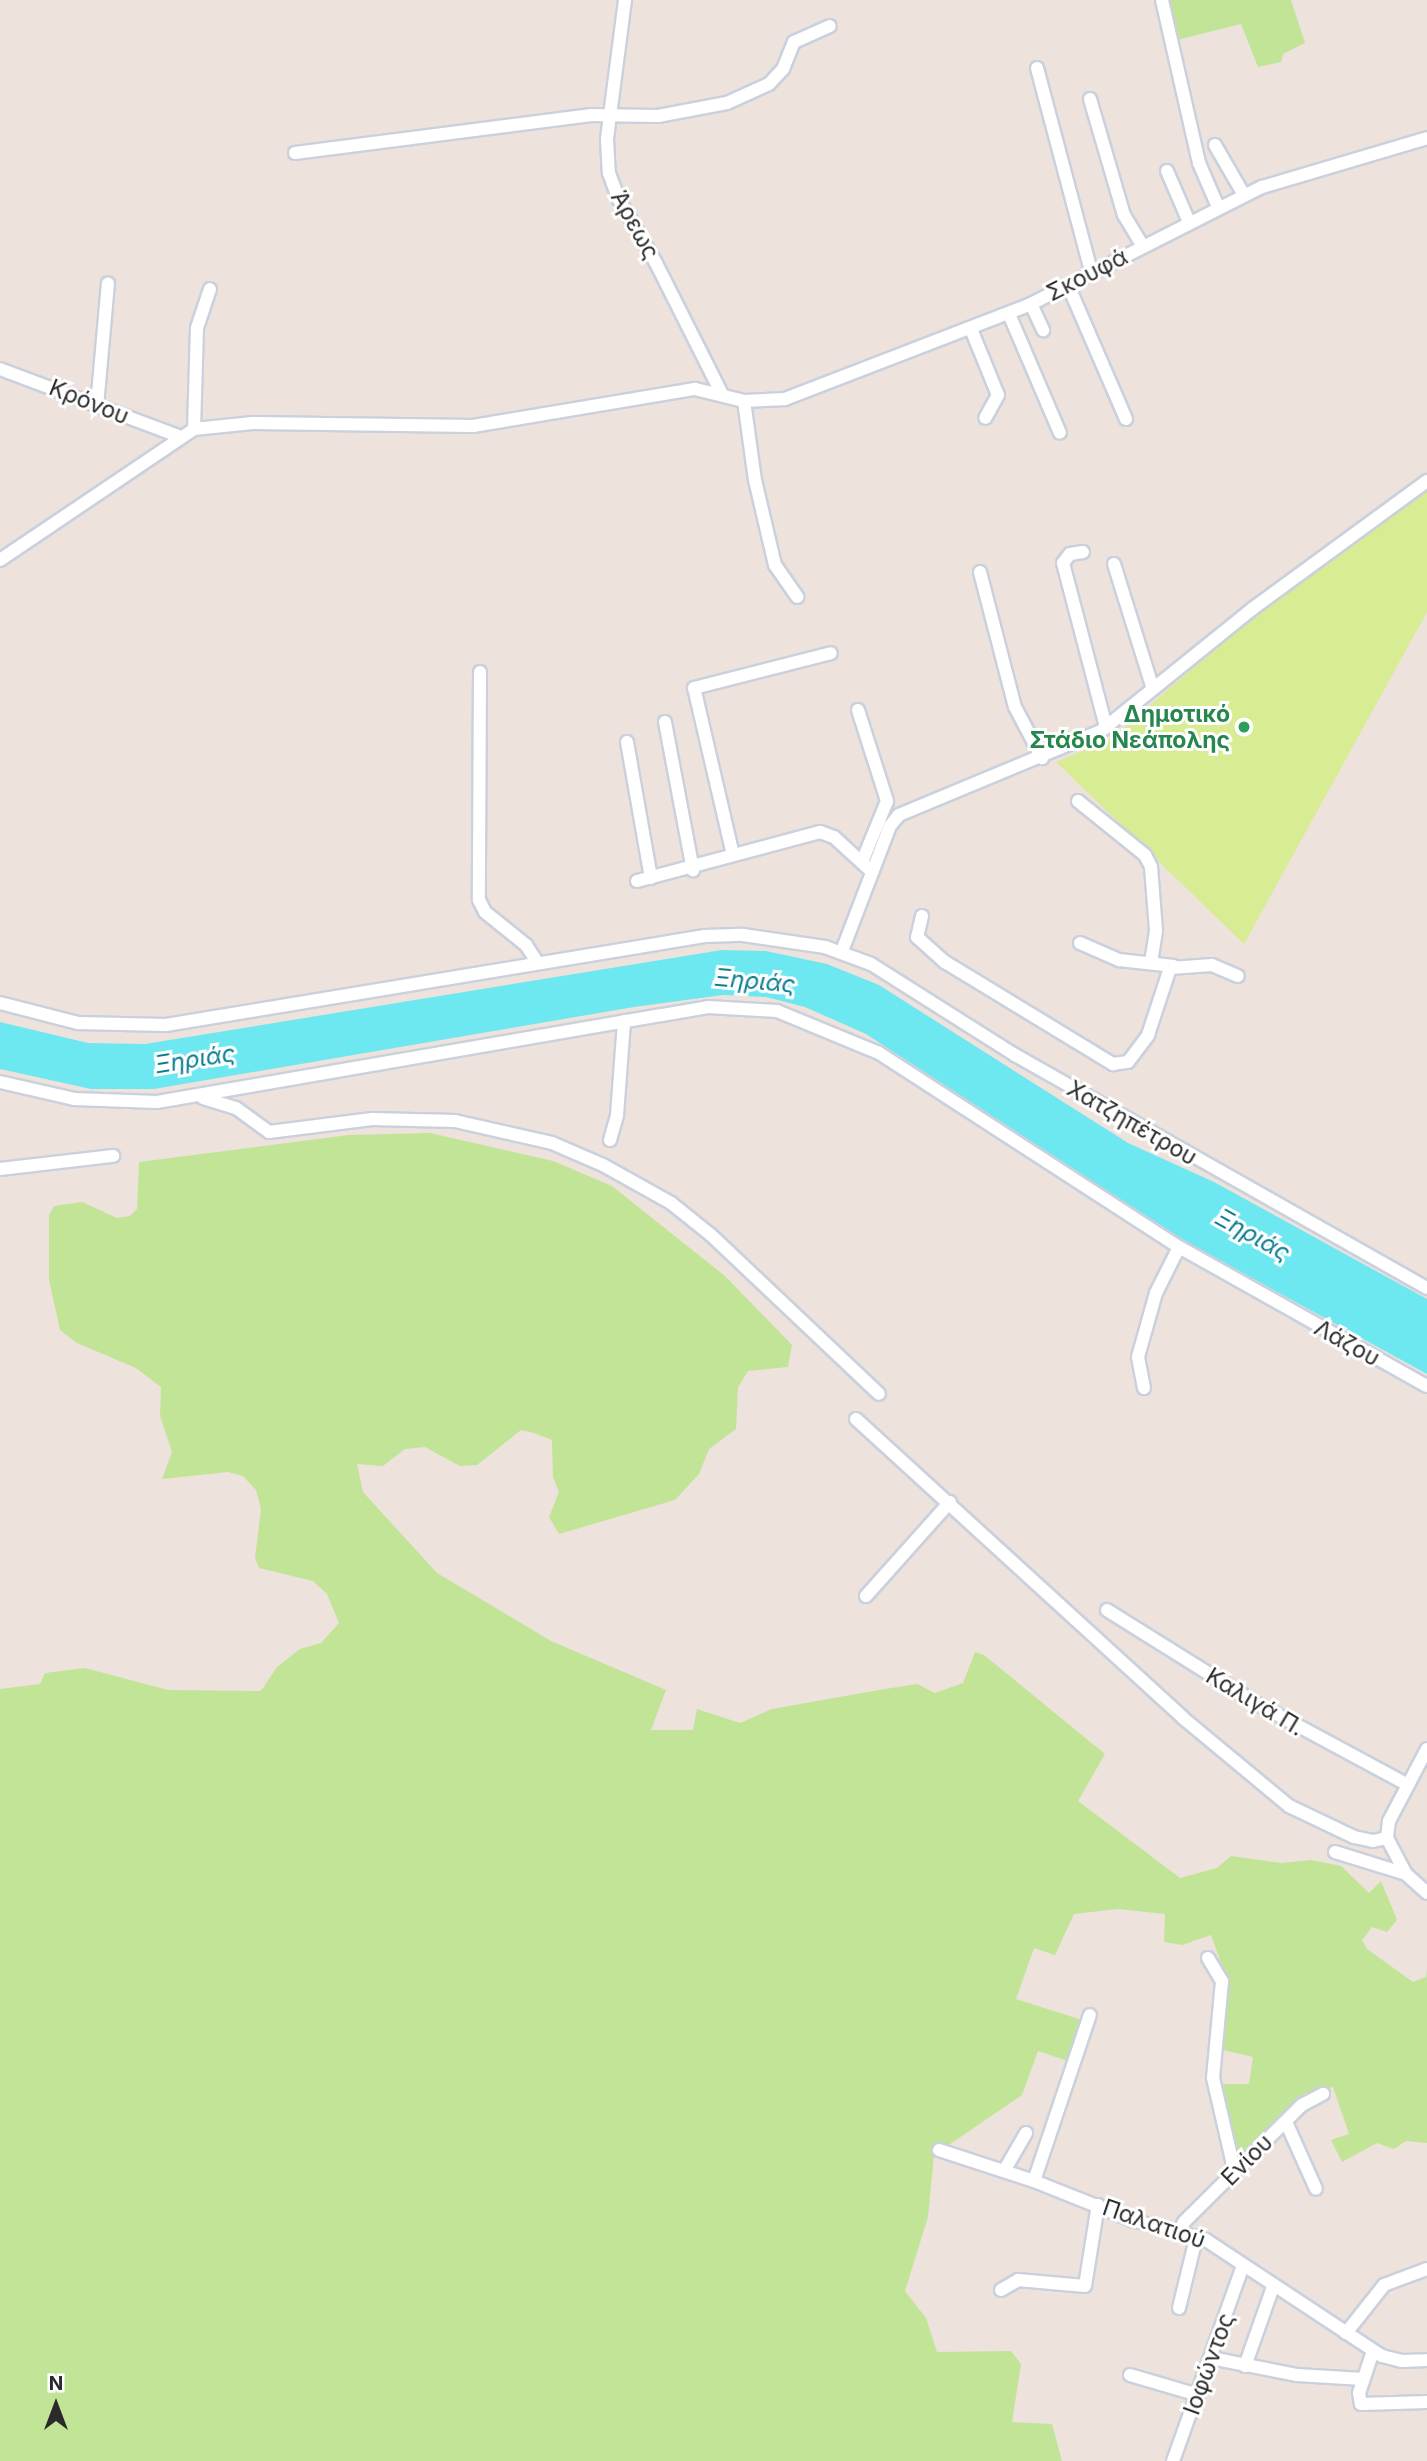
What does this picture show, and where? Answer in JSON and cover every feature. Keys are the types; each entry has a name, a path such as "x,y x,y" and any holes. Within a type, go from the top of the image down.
{"street":[{"name":"Άρεως","path":"625,0 606,154 618,198 656,263 722,394"},
{"path":"1162,0 1199,163 1218,207"},
{"path":"295,153 590,115 610,118 658,116 746,97 776,78 793,42 830,26"},
{"path":"1037,68 1091,274"},
{"path":"1090,99 1124,215 1143,247"},
{"name":"Σκουφά","path":"744,401 785,399 971,329 1031,304 1244,195 1427,138"},
{"path":"1215,145 1244,195"},
{"path":"1167,171 1189,222"},
{"path":"97,406 108,283"},
{"path":"1068,285 1126,419"},
{"path":"194,429 197,328 210,289"},
{"path":"1031,304 1043,330"},
{"path":"1009,314 1060,433"},
{"path":"971,329 998,396 985,418"},
{"name":"Κρόνου","path":"0,369 178,436"},
{"path":"0,559 178,436 194,429 253,422 472,426 563,414 679,390 722,394 744,401 755,480 775,565 797,597"},
{"path":"842,951 890,826 899,815 1042,758 1106,727 1337,544 1427,481"},
{"path":"1083,552 1070,554 1063,563 1106,727"},
{"path":"1114,564 1153,689"},
{"path":"980,572 1015,707 1042,758"},
{"path":"733,855 694,688 831,653"},
{"path":"480,672 479,900 485,912 526,945 537,962"},
{"path":"858,710 887,801 862,862"},
{"path":"665,722 693,870"},
{"path":"627,742 651,878"},
{"path":"1078,801 1145,855 1151,867 1156,931 1151,963"},
{"path":"637,881 693,870 733,855 820,832 834,837 872,872"},
{"path":"922,916 917,937 945,962 1113,1064 1128,1062 1148,1035 1168,972 1174,966"},
{"name":"Χατζηπέτρου","path":"0,1003 78,1023 166,1025 537,962 734,935 842,951 871,964 1151,1134 1427,1288"},
{"path":"1080,943 1111,957 1174,966 1212,965 1238,976"},
{"name":"Λάζου","path":"196,1097 624,1021 744,1006 777,1011 841,1034 905,1070 1179,1247 1427,1386"},
{"path":"610,1140 617,1115 616,1078 624,1021"},
{"path":"0,1082 50,1095 109,1102 196,1097 236,1108 269,1132 372,1119 456,1121 542,1140 603,1164 671,1203 710,1235 879,1394"},
{"path":"0,1169 113,1156"},
{"path":"1144,1388 1138,1357 1156,1293 1179,1247"},
{"path":"856,1419 950,1502 1111,1654 1289,1806 1354,1837 1373,1841 1387,1838"},
{"path":"866,1596 950,1502"},
{"name":"Καλιγά Π.","path":"1107,1610 1266,1709 1408,1785"},
{"path":"1425,1892 1406,1874 1387,1838 1389,1821 1427,1749"},
{"path":"1335,1852 1406,1874"},
{"path":"1208,1958 1223,1981 1213,2078 1235,2173"},
{"path":"1034,2181 1090,2015"},
{"name":"Ενίου","path":"1178,2234 1184,2222 1306,2101 1323,2094"},
{"path":"1286,2122 1316,2189"},
{"path":"1004,2171 1026,2133"},
{"name":"Παλατιού","path":"939,2150 1034,2181 1178,2234 1217,2245 1273,2287 1373,2351 1396,2361 1427,2360"},
{"path":"1001,2290 1018,2280 1086,2286 1098,2205"},
{"path":"1179,2308 1196,2238"},
{"name":"Ιοφώντος","path":"1173,2461 1243,2266"},
{"path":"1346,2333 1384,2284 1427,2269"},
{"path":"1245,2366 1273,2287"},
{"path":"1373,2351 1363,2379 1361,2404 1427,2402"},
{"path":"1211,2358 1303,2376 1363,2379"},
{"path":"1130,2375 1198,2395"}],"green space":[{"path":"1164,0 1291,0 1305,43 1283,54 1281,62 1258,67 1241,24 1173,41"},
{"name":"Δημοτικό Στάδιο Νεάπολης","path":"1427,491 1427,612 1244,944 1056,762 1109,740 1252,618"},
{"path":"430,1133 553,1161 612,1186 725,1276 792,1345 788,1367 748,1371 738,1387 736,1429 709,1449 699,1474 675,1500 559,1534 549,1517 559,1492 553,1477 552,1440 534,1433 521,1430 477,1465 460,1466 425,1447 405,1449 383,1466 357,1464 363,1492 437,1573 551,1641 666,1690 651,1730 693,1730 697,1709 740,1723 772,1709 917,1684 935,1693 963,1683 975,1652 984,1655 1105,1754 1078,1801 1180,1878 1217,1868 1231,1856 1281,1863 1311,1860 1341,1866 1369,1893 1381,1881 1397,1920 1387,1932 1372,1927 1362,1940 1367,1949 1413,1982 1426,1977 1427,1970 1427,2143 1406,2141 1394,2149 1377,2143 1342,2162 1331,2140 1349,2134 1333,2087 1304,2094 1240,2162 1223,2084 1249,2084 1253,2057 1223,2050 1229,1985 1211,1935 1182,1945 1164,1942 1165,1914 1118,1909 1074,1914 1055,1955 1034,1948 1016,1999 1085,2021 1071,2062 1038,2051 1022,2095 934,2155 928,2217 905,2291 926,2318 937,2352 1011,2351 1021,2364 1012,2422 1052,2424 1062,2461 0,2461 0,1689 40,1684 45,1673 85,1668 168,1690 261,1691 277,1667 300,1649 321,1643 339,1623 327,1594 313,1581 259,1568 255,1558 261,1509 256,1490 243,1476 228,1472 162,1479 172,1452 160,1416 161,1387 136,1368 77,1343 60,1330 49,1280 49,1215 54,1206 82,1202 117,1218 130,1216 137,1209 139,1162 349,1135"}],"water":[{"name":"Ξηριάς","path":"722,950 766,951 827,964 879,985 1128,1143 1214,1182 1427,1299 1427,1374 1179,1238 866,1034 805,1007 766,997 723,995 634,1007 154,1089 91,1089 0,1069 0,1022 88,1043 145,1044"}],"place":[{"name":"Δημοτικό Στάδιο Νεάπολης","path":"1244,727"}]}
